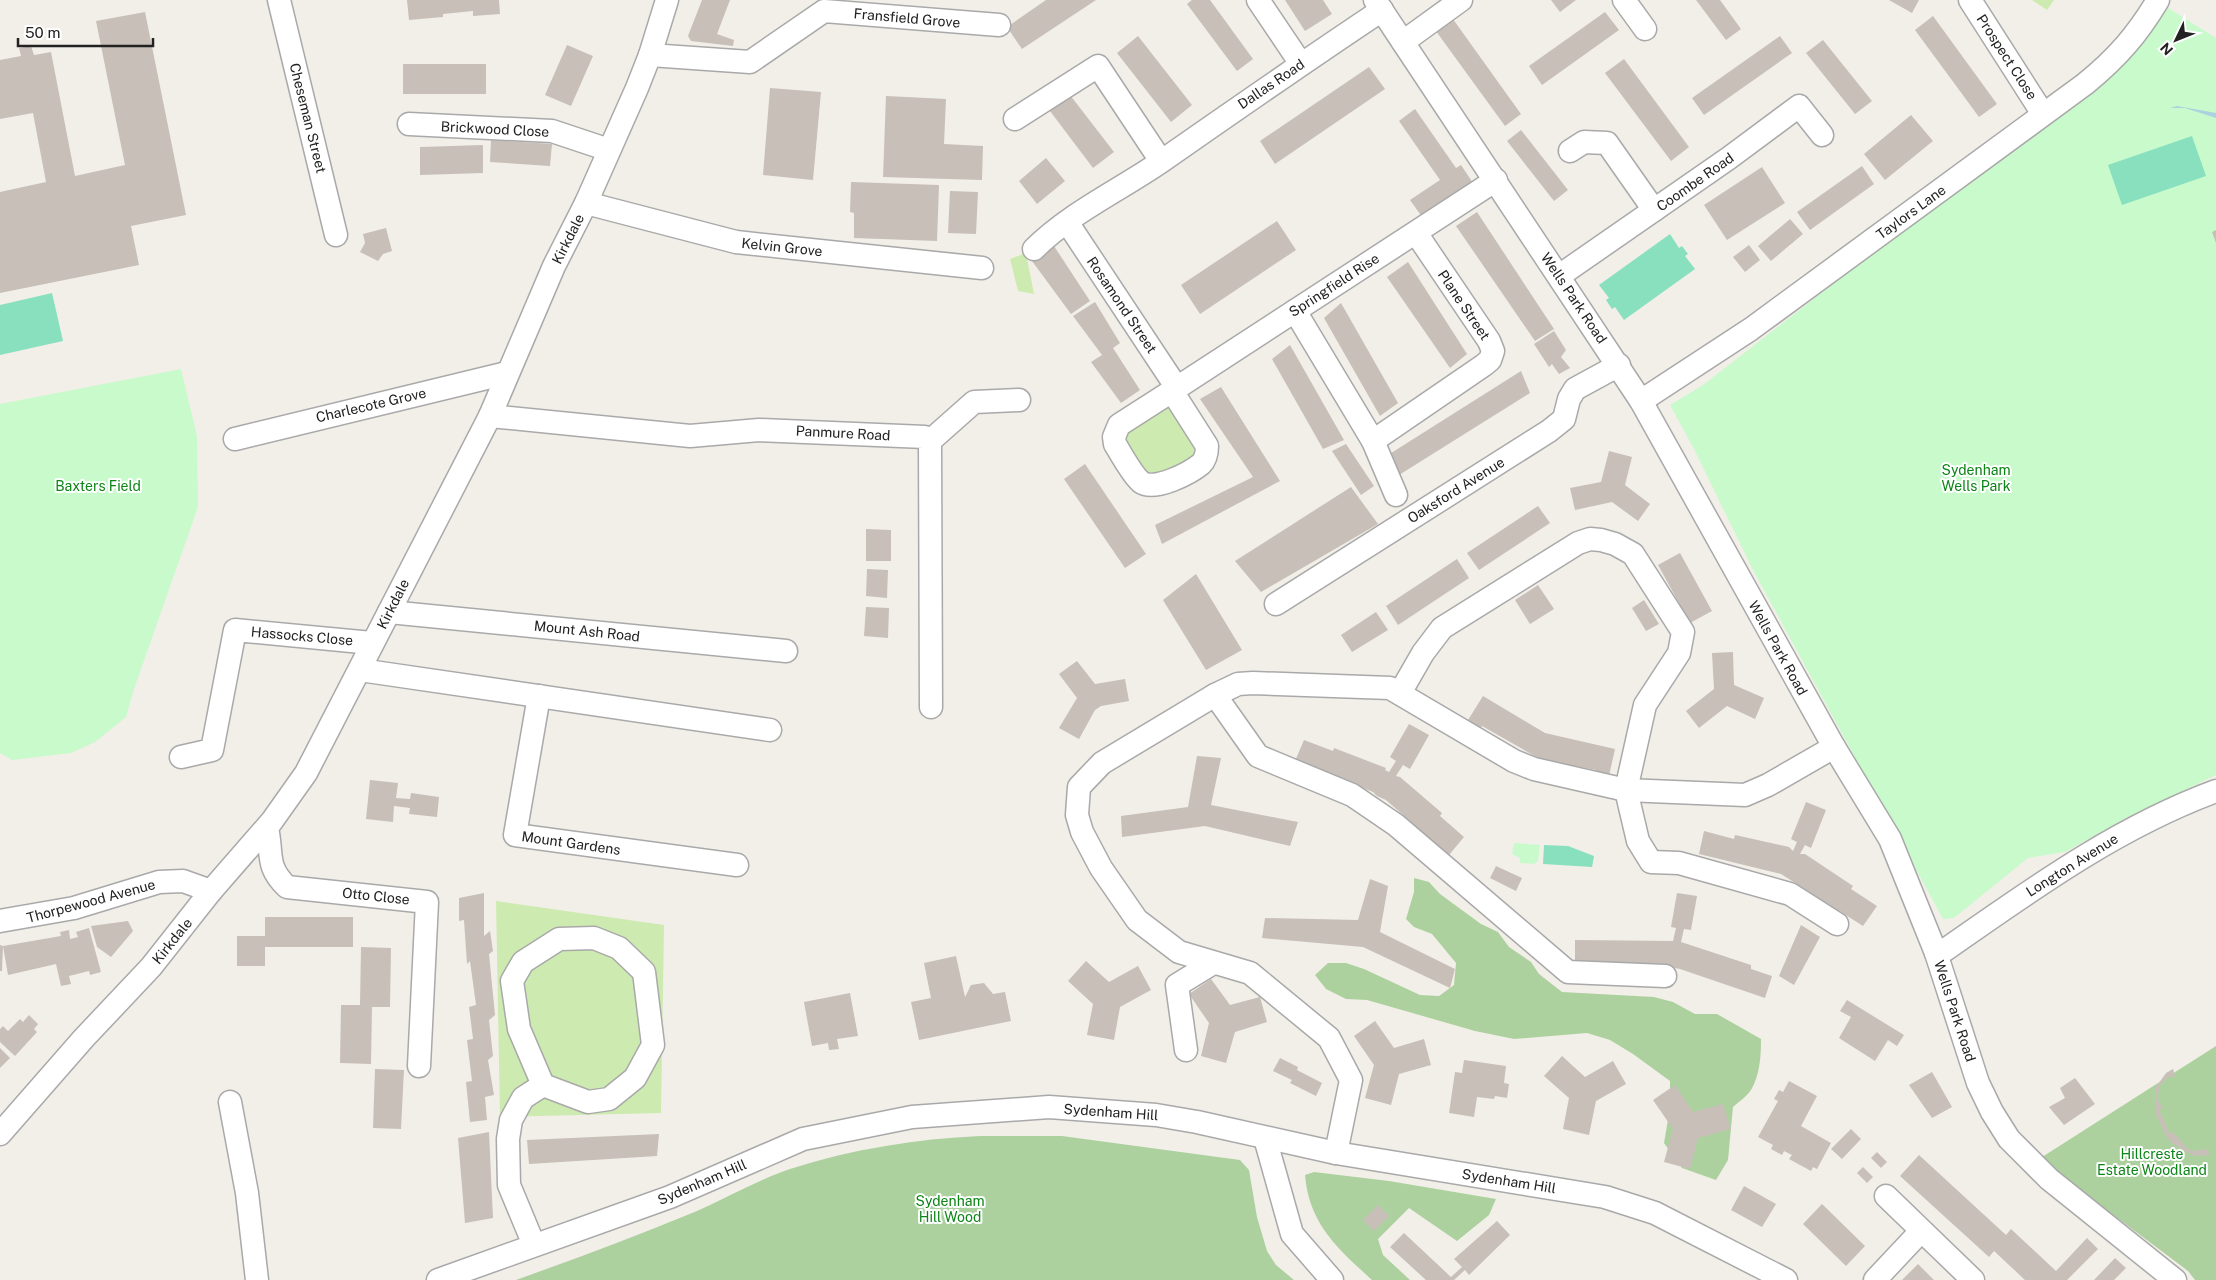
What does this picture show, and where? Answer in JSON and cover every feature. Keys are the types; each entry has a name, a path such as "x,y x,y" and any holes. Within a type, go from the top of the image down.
{"street":[{"name":"Cheseman Street","path":"279,0 336,235"},
{"name":"Kirkdale","path":"0,1134 84,1038 151,967 211,891 266,828 306,772 490,416 507,372 554,266 586,203 650,55 667,0"},
{"path":"1258,0 1300,64"},
{"path":"1403,42 1461,0"},
{"path":"1624,0 1645,29"},
{"name":"Prospect Close","path":"1970,0 2043,114"},
{"name":"Taylors Lane","path":"1641,401 1751,329 2085,84 2121,53 2140,30 2158,0"},
{"name":"Dallas Road","path":"1034,249 1047,236 1161,161 1300,64 1379,5"},
{"name":"Wells Park Road","path":"1379,5 1619,365 1834,746 1890,839 1936,953 1978,1083 1992,1112 2009,1139 2050,1179 2175,1280"},
{"name":"Fransfield Grove","path":"650,55 750,62 824,11 999,25"},
{"path":"1015,119 1094,60 1161,161"},
{"name":"Coombe Road","path":"1559,276 1799,106 1822,136"},
{"name":"Brickwood Close","path":"409,124 552,131 609,150"},
{"path":"1570,151 1584,142 1607,143 1654,210"},
{"name":"Springfield Rise","path":"1175,390 1496,180"},
{"name":"Kelvin Grove","path":"586,203 736,242 982,268"},
{"name":"Rosamond Street","path":"1067,222 1175,390"},
{"name":"Plane Street","path":"1373,441 1490,360 1493,351 1416,233"},
{"path":"1295,311 1373,441 1396,495"},
{"name":"Oaksford Avenue","path":"1276,604 1549,431 1564,420 1568,399 1575,389 1619,365"},
{"name":"Charlecote Grove","path":"235,439 507,372"},
{"path":"931,707 930,441 974,402 1019,400"},
{"name":"Panmure Road","path":"490,416 690,436 759,430 925,437 930,441"},
{"path":"1400,693 1423,653 1442,628 1578,543 1590,539 1615,544 1633,554 1683,632 1679,653 1645,705 1626,790 1638,841 1651,862 1679,863 1790,894 1837,924"},
{"name":"Mount Ash Road","path":"389,612 786,651"},
{"name":"Hassocks Close","path":"180,757 212,750 235,630 372,643"},
{"path":"360,670 770,730"},
{"path":"1336,1154 1351,1080 1329,1038 1250,973 1179,952 1137,920 1101,868 1082,832 1077,815 1079,786 1102,763 1215,695 1238,684 1253,682 1390,688 1514,761 1534,769 1626,790 1745,795 1768,786 1834,746"},
{"path":"1215,695 1258,756 1352,795 1396,825 1568,972 1665,976"},
{"name":"Mount Gardens","path":"539,696 515,835 737,865"},
{"name":"Longton Avenue","path":"1936,953 1945,950 2082,856 2153,818 2216,791"},
{"name":"Otto Close","path":"266,828 270,842 269,861 280,880 287,887 427,902 420,1066"},
{"name":"Thorpewood Avenue","path":"0,922 74,908 159,882 183,881 211,891"},
{"path":"594,938 620,948 644,972 653,1046 635,1078 609,1099 588,1102 543,1085 519,1029 512,981 523,962 559,939 594,938"},
{"path":"1186,1050 1177,985 1213,963"},
{"path":"534,1245 509,1185 508,1140 511,1120 523,1098 543,1085"},
{"path":"230,1102 247,1193 257,1280"},
{"name":"Sydenham Hill","path":"438,1280 670,1197 803,1139 912,1117 1049,1107 1156,1115 1197,1122 1336,1154 1604,1197 1655,1213 1786,1280"},
{"path":"1265,1138 1292,1234 1332,1280"},
{"path":"1886,1196 1973,1280"},
{"path":"1875,1280 1922,1231"}],"green space":[{"path":"2032,0 2054,0 2047,10"},
{"name":"Sydenham Wells Park","path":"2165,6 2216,38 2216,775 2126,818 2065,852 2028,858 1954,918 1943,919 1753,570 1695,451 1670,405 1703,385 1918,218 2094,91 2118,70"},
{"path":"2192,136 2206,176 2122,205 2108,165"},
{"path":"1670,234 1679,248 1682,246 1688,254 1685,256 1695,269 1624,320 1615,307 1612,309 1606,300 1609,298 1599,285"},
{"path":"1026,253 1034,294 1018,291 1010,259"},
{"path":"52,293 63,341 0,355 0,305"},
{"name":"Baxters Field","path":"181,369 197,436 198,507 134,689 126,717 95,742 71,753 12,760 0,753 0,404"},
{"path":"1164,407 1173,409 1197,447 1192,458 1156,475 1144,473 1124,440 1131,429"},
{"path":"1514,843 1540,845 1538,861 1534,864 1520,863 1520,858 1512,854"},
{"path":"1544,845 1568,846 1594,856 1592,867 1543,864"},
{"path":"1414,878 1429,882 1440,894 1481,924 1498,932 1509,947 1531,962 1539,974 1562,992 1654,997 1673,1002 1695,1014 1717,1014 1761,1039 1758,1072 1749,1092 1733,1107 1728,1160 1716,1180 1682,1168 1664,1143 1670,1108 1670,1081 1610,1040 1587,1033 1514,1039 1475,1031 1367,1000 1346,999 1326,989 1315,975 1328,963 1346,963 1364,969 1420,995 1439,996 1454,985 1456,963 1432,934 1414,927 1406,919 1414,892"},
{"path":"496,901 664,925 661,1113 500,1117"},
{"name":"Hillcreste Estate Woodland","path":"2216,1046 2216,1280 2195,1280 2188,1271 2039,1159"},
{"name":"Sydenham Hill Wood","path":"980,1136 1062,1136 1240,1160 1249,1170 1257,1217 1267,1251 1276,1265 1294,1280 516,1280 607,1247 697,1211 766,1178 790,1169 884,1146"},
{"path":"1314,1172 1389,1181 1496,1199 1489,1215 1457,1241 1409,1208 1378,1239 1383,1255 1410,1280 1372,1280 1337,1246 1319,1222 1312,1208 1305,1175"}],"water":[{"path":"2177,106 2216,113 2216,118 2185,108 2170,108"}],"building":[{"path":"407,0 499,0 500,14 473,16 473,11 443,14 443,17 409,20"},
{"path":"702,0 730,0 717,34 734,40 733,46 691,41 688,36"},
{"path":"1046,0 1096,0 1022,49 1007,27"},
{"path":"1192,0 1210,0 1253,59 1237,71 1187,4"},
{"path":"1285,0 1323,0 1332,14 1305,31"},
{"path":"1551,0 1576,0 1560,12"},
{"path":"1696,0 1720,0 1741,29 1726,40"},
{"path":"1889,0 1919,0 1912,13"},
{"path":"145,12 186,215 131,226 139,265 0,293 0,192 46,182 33,113 0,119 0,60 21,56 19,48 31,46 34,55 51,52 75,176 125,165 96,21"},
{"path":"1605,12 1619,30 1542,85 1529,66"},
{"path":"1450,15 1521,114 1505,126 1433,27"},
{"path":"1933,16 1997,104 1979,117 1915,30"},
{"path":"1138,36 1192,105 1171,122 1117,53"},
{"path":"1780,36 1792,53 1704,115 1692,98"},
{"path":"1823,40 1872,101 1855,114 1806,53"},
{"path":"567,45 593,56 571,106 545,95"},
{"path":"1624,59 1689,147 1671,161 1605,73"},
{"path":"403,64 486,64 486,94 403,94"},
{"path":"1369,67 1385,89 1275,164 1260,141"},
{"path":"770,88 821,92 813,180 763,175"},
{"path":"1070,95 1114,152 1093,168 1050,111"},
{"path":"886,96 946,99 944,144 983,146 982,180 883,177"},
{"path":"1415,109 1456,168 1461,165 1475,186 1425,221 1410,200 1440,180 1399,121"},
{"path":"1911,115 1933,141 1885,180 1864,154"},
{"path":"1521,130 1568,190 1554,201 1507,141"},
{"path":"491,140 552,144 550,166 490,162"},
{"path":"483,145 483,173 420,175 420,147"},
{"path":"1046,158 1065,181 1037,204 1019,181"},
{"path":"1862,166 1874,184 1810,230 1797,212"},
{"path":"1762,167 1785,203 1727,240 1704,205"},
{"path":"851,182 939,185 937,241 854,238 854,213 850,212"},
{"path":"950,191 978,192 976,234 948,233"},
{"path":"1477,212 1554,329 1535,341 1456,226"},
{"path":"1790,219 1803,234 1771,261 1758,246"},
{"path":"1277,221 1296,250 1200,314 1181,285"},
{"path":"386,228 392,251 383,254 378,261 360,252 365,243 363,234"},
{"path":"2216,230 2216,243 2212,232"},
{"path":"1749,245 1760,260 1745,272 1733,257"},
{"path":"1054,246 1090,301 1071,314 1032,261"},
{"path":"1408,262 1467,354 1450,368 1387,277"},
{"path":"1095,302 1120,343 1113,348 1140,390 1121,403 1091,362 1102,355 1073,316"},
{"path":"1341,303 1398,403 1380,416 1324,318"},
{"path":"1554,331 1566,350 1561,357 1570,368 1559,374 1552,364 1549,367 1534,344"},
{"path":"1290,345 1344,440 1323,449 1272,359"},
{"path":"1521,371 1530,393 1399,475 1388,455"},
{"path":"1221,387 1280,481 1162,544 1155,525 1253,477 1200,399"},
{"path":"1346,444 1374,486 1361,495 1332,451"},
{"path":"1609,451 1632,457 1625,485 1650,504 1638,521 1612,502 1575,510 1570,488 1601,482"},
{"path":"1085,464 1146,554 1125,568 1064,479"},
{"path":"1351,487 1378,524 1261,592 1235,561"},
{"path":"1538,506 1550,523 1479,570 1467,553"},
{"path":"866,529 891,530 891,561 866,561"},
{"path":"1680,553 1712,611 1690,623 1658,565"},
{"path":"1457,559 1469,578 1398,625 1386,606"},
{"path":"867,569 888,570 887,598 866,596"},
{"path":"1196,574 1242,650 1206,670 1163,600"},
{"path":"1538,585 1554,609 1530,624 1515,600"},
{"path":"1644,600 1659,624 1646,631 1632,608"},
{"path":"866,607 889,608 888,638 864,636"},
{"path":"1376,612 1388,630 1352,652 1341,635"},
{"path":"1733,652 1734,685 1764,698 1755,719 1727,706 1699,728 1686,711 1714,689 1712,653"},
{"path":"1077,661 1095,684 1125,679 1129,701 1101,706 1095,710 1079,739 1059,728 1077,698 1059,674"},
{"path":"1483,696 1545,733 1615,749 1609,776 1595,773 1596,770 1540,759 1468,720"},
{"path":"1409,724 1429,735 1410,769 1403,765 1396,776 1400,777 1442,813 1440,816 1464,837 1449,855 1386,800 1373,792 1295,761 1304,740 1333,751 1334,748 1386,768 1385,770 1389,772 1396,761 1390,757"},
{"path":"1197,756 1221,758 1211,805 1298,822 1290,846 1205,826 1122,837 1121,816 1188,807"},
{"path":"370,780 398,783 396,798 410,799 411,793 439,797 437,817 409,814 410,808 394,806 393,822 366,819"},
{"path":"1806,802 1826,810 1811,848 1805,845 1800,854 1805,854 1853,886 1851,889 1877,906 1863,926 1781,874 1699,854 1704,831 1734,839 1735,835 1789,847 1793,851 1797,842 1791,839"},
{"path":"1496,866 1522,878 1516,891 1490,878"},
{"path":"1370,879 1388,886 1380,932 1455,969 1450,988 1363,947 1262,938 1265,918 1358,920"},
{"path":"484,893 484,936 490,931 493,951 489,954 495,1015 489,1020 493,1056 488,1060 494,1095 485,1097 487,1120 470,1122 466,1082 472,1081 467,1040 473,1039 469,1007 476,1005 470,961 467,964 464,920 459,921 459,898"},
{"path":"1677,893 1697,896 1691,930 1684,929 1681,942 1751,965 1751,969 1772,976 1765,998 1680,969 1664,966 1575,966 1575,940 1673,941 1676,928 1671,927"},
{"path":"265,917 353,917 353,947 265,947 265,966 237,966 237,936 265,936"},
{"path":"128,921 133,931 111,957 97,947 91,926"},
{"path":"1801,925 1820,937 1794,985 1779,976"},
{"path":"89,928 101,972 90,975 89,971 69,976 71,984 61,986 56,964 8,975 3,946 61,936 60,932 69,930 70,939 78,937 76,932"},
{"path":"0,945 3,946 2,971 0,971"},
{"path":"361,947 391,948 390,1007 372,1007 371,1064 340,1063 341,1005 360,1005"},
{"path":"956,956 965,997 971,985 984,983 993,994 1005,992 1011,1021 919,1040 911,1002 931,998 924,963"},
{"path":"1086,961 1109,982 1138,966 1151,990 1120,1007 1114,1040 1087,1035 1093,1004 1068,981"},
{"path":"1211,979 1230,1005 1260,997 1267,1022 1235,1032 1226,1063 1201,1056 1209,1023 1189,994"},
{"path":"850,993 858,1036 837,1039 839,1049 829,1050 828,1043 812,1046 804,1002"},
{"path":"1847,1000 1904,1035 1897,1046 1888,1040 1875,1061 1839,1038 1851,1017 1840,1011"},
{"path":"29,1015 38,1024 34,1029 37,1032 15,1056 0,1042 0,1029 3,1026 8,1031 20,1019 23,1022"},
{"path":"1375,1021 1394,1048 1424,1039 1431,1065 1399,1074 1391,1105 1365,1098 1374,1065 1354,1036"},
{"path":"0,1048 10,1058 0,1068"},
{"path":"1562,1056 1585,1077 1613,1061 1626,1084 1596,1101 1589,1135 1563,1129 1569,1098 1544,1076"},
{"path":"1280,1058 1298,1067 1297,1070 1322,1083 1316,1096 1290,1083 1292,1080 1273,1071"},
{"path":"1464,1060 1506,1066 1504,1083 1509,1084 1507,1098 1495,1096 1494,1099 1477,1097 1474,1117 1449,1113 1455,1072 1462,1073"},
{"path":"375,1069 404,1070 401,1129 373,1128"},
{"path":"2173,1069 2175,1076 2167,1078 2160,1085 2157,1099 2163,1108 2159,1110 2170,1134 2173,1132 2188,1149 2193,1151 2208,1149 2209,1155 2194,1156 2173,1144 2166,1136 2155,1112 2156,1087 2166,1073"},
{"path":"1932,1072 1952,1107 1932,1118 1909,1085"},
{"path":"2075,1078 2095,1104 2064,1125 2049,1107 2065,1098 2060,1088"},
{"path":"1789,1081 1817,1096 1801,1126 1831,1143 1817,1169 1813,1167 1811,1171 1789,1159 1792,1155 1784,1151 1782,1155 1771,1149 1773,1145 1758,1137 1778,1101 1774,1099 1779,1090 1783,1092"},
{"path":"1675,1085 1693,1112 1723,1104 1731,1129 1698,1138 1690,1169 1664,1162 1673,1129 1653,1100"},
{"path":"1851,1129 1861,1139 1842,1159 1831,1149"},
{"path":"489,1132 493,1218 465,1223 458,1138"},
{"path":"659,1134 657,1156 529,1164 527,1140"},
{"path":"1877,1152 1887,1162 1881,1168 1871,1158"},
{"path":"1919,1155 2006,1235 2011,1229 2056,1271 2087,1238 2098,1249 2067,1280 2025,1280 1994,1251 1989,1257 1900,1176"},
{"path":"1863,1167 1873,1177 1867,1183 1857,1173"},
{"path":"1744,1186 1776,1204 1762,1227 1731,1210"},
{"path":"1822,1204 1865,1246 1846,1266 1803,1224"},
{"path":"1378,1205 1389,1216 1374,1231 1363,1220"},
{"path":"1497,1221 1510,1235 1469,1275 1465,1270 1454,1280 1426,1280 1390,1247 1404,1233 1451,1277 1462,1267 1454,1259"},
{"path":"2115,1258 2126,1268 2114,1280 2094,1280"},
{"path":"1918,1264 1934,1280 1902,1280"}]}
